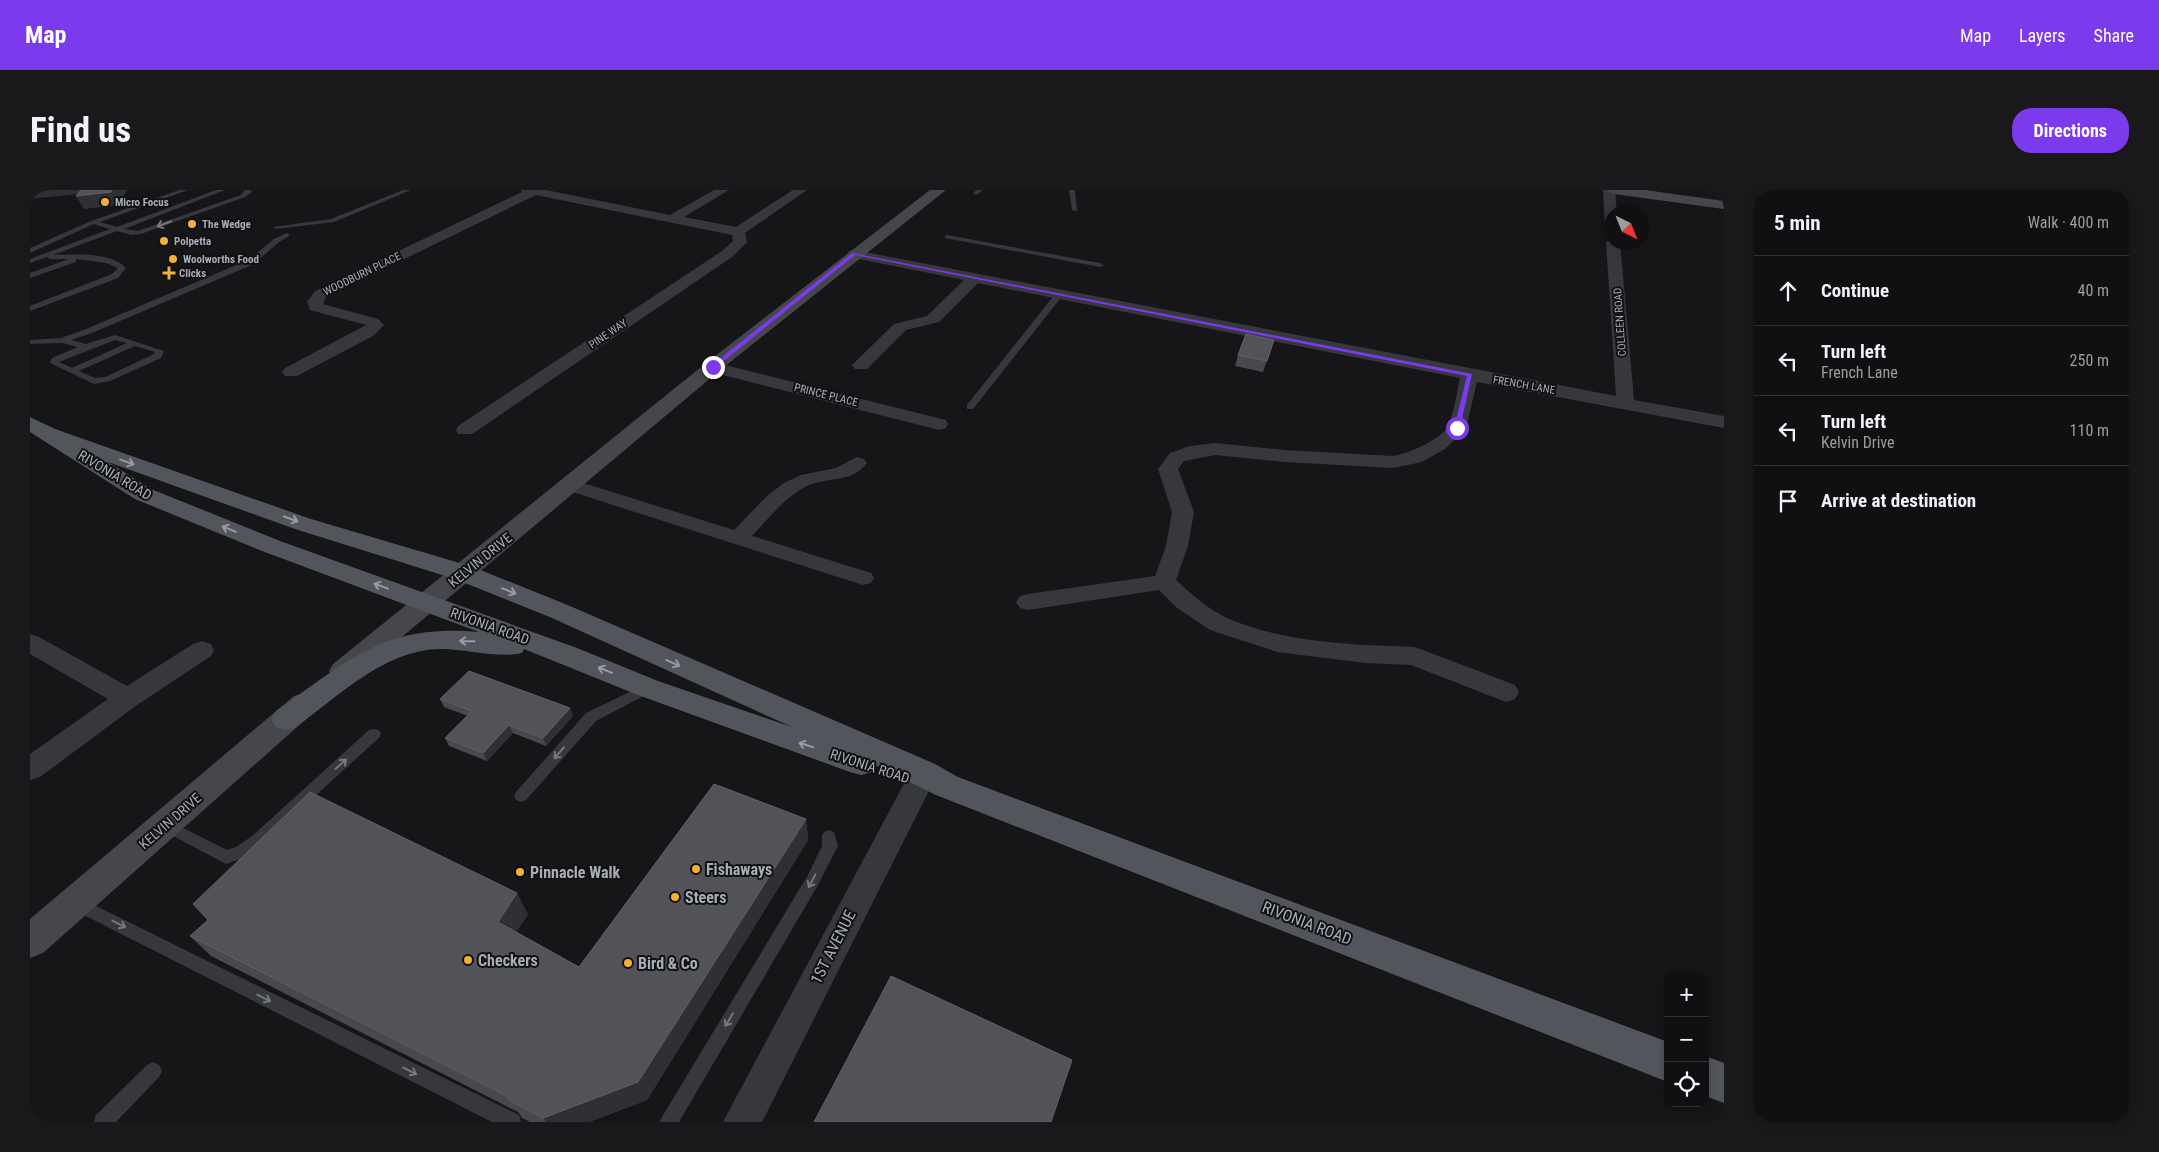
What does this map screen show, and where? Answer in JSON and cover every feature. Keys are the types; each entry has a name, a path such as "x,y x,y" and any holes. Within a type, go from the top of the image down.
{"main road":[{"name":"KELVIN DRIVE","path":"30,941 286,719 427,602 713,367 854,254 939,190"},
{"path":"1614,190 1724,205"},
{"name":"RIVONIA ROAD","path":"39,428 303,524 464,573 561,612 930,780 1664,1060"},
{"name":"RIVONIA ROAD","path":"39,428 142,494 272,546 427,602 568,655 648,688 777,735 930,780"},
{"path":"286,719 369,662 394,648 412,643 476,641 568,655"},
{"path":"1709,1077 1724,1083"}],"street":[{"path":"672,219 723,190"},
{"path":"531,191 738,232 801,190"},
{"path":"1609,190 1610,205"},
{"name":"WOODBURN PLACE","path":"291,372 367,333 376,325 372,322 316,307 315,302 320,294 531,191"},
{"name":"PINE WAY","path":"465,430 727,254 740,242 738,232"},
{"name":"COLLEEN ROAD","path":"1614,250 1625,402"},
{"name":"FRENCH LANE","path":"854,254 1470,375 1625,402 1724,422"},
{"path":"861,364 900,327 930,320 938,316 974,278"},
{"name":"PRINCE PLACE","path":"713,367 939,424"},
{"path":"1164,582 1176,546 1183,512 1168,469 1178,458 1190,452 1215,449 1285,456 1393,462 1415,458 1438,445 1457,428 1470,375"},
{"path":"737,539 786,489 812,477 844,474 857,463"},
{"path":"570,485 863,578"},
{"path":"1028,602 1164,582"},
{"path":"1164,582 1184,601 1219,624 1286,646 1366,654 1414,656 1506,692"},
{"path":"30,643 128,698"},
{"path":"30,769 128,698 202,650"},
{"name":"1ST AVENUE","path":"742,1122 930,780"}],"lane":[{"path":"30,251 93,222 185,190"},
{"path":"30,261 222,190"},
{"path":"93,222 132,233 143,232 243,196 249,192 248,190"},
{"path":"276,227 332,222 408,190"},
{"path":"1072,190 1075,210"},
{"path":"30,342 62,340 251,262 262,255 274,241 287,236"},
{"path":"947,237 1100,265"},
{"path":"30,256 80,257 111,262 122,268 115,276 30,309"},
{"path":"30,276 80,257"},
{"path":"970,407 1059,295"},
{"path":"115,337 160,351 158,356 101,380 94,381 54,363 55,360 86,347 115,337"},
{"path":"62,340 86,347"},
{"path":"72,371 135,343"},
{"path":"521,796 591,717 648,688"},
{"path":"165,825 226,857 233,856 257,840 374,734"},
{"path":"668,1122 813,880 830,846 828,836"},
{"path":"76,902 512,1122"},
{"path":"103,1122 153,1070"}],"building":[{"path":"81,190 112,190 111,192 76,196"},
{"path":"1246,334 1274,340 1267,361 1238,355"},
{"path":"469,671 570,708 543,738 509,725 483,753 445,738 472,711 440,699"},
{"path":"714,784 806,819 638,1082 543,1118 509,1100 507,1096 190,936 208,920 193,904 310,792 517,893 498,922 579,967"},
{"path":"891,976 1072,1060 1051,1122 814,1122"}],"place":[{"name":"Micro Focus","path":"105,202"},
{"name":"The Wedge","path":"192,224"},
{"name":"Polpetta","path":"164,241"},
{"name":"Woolworths Food","path":"173,259"},
{"name":"Clicks","path":"169,273"},
{"name":"Fishaways","path":"696,869"},
{"name":"Pinnacle Walk","path":"520,872"},
{"name":"Steers","path":"675,897"},
{"name":"Checkers","path":"468,960"},
{"name":"Bird & Co","path":"628,963"}],"route":[{"path":"713,367 854,254 1470,375 1457,428"}]}
